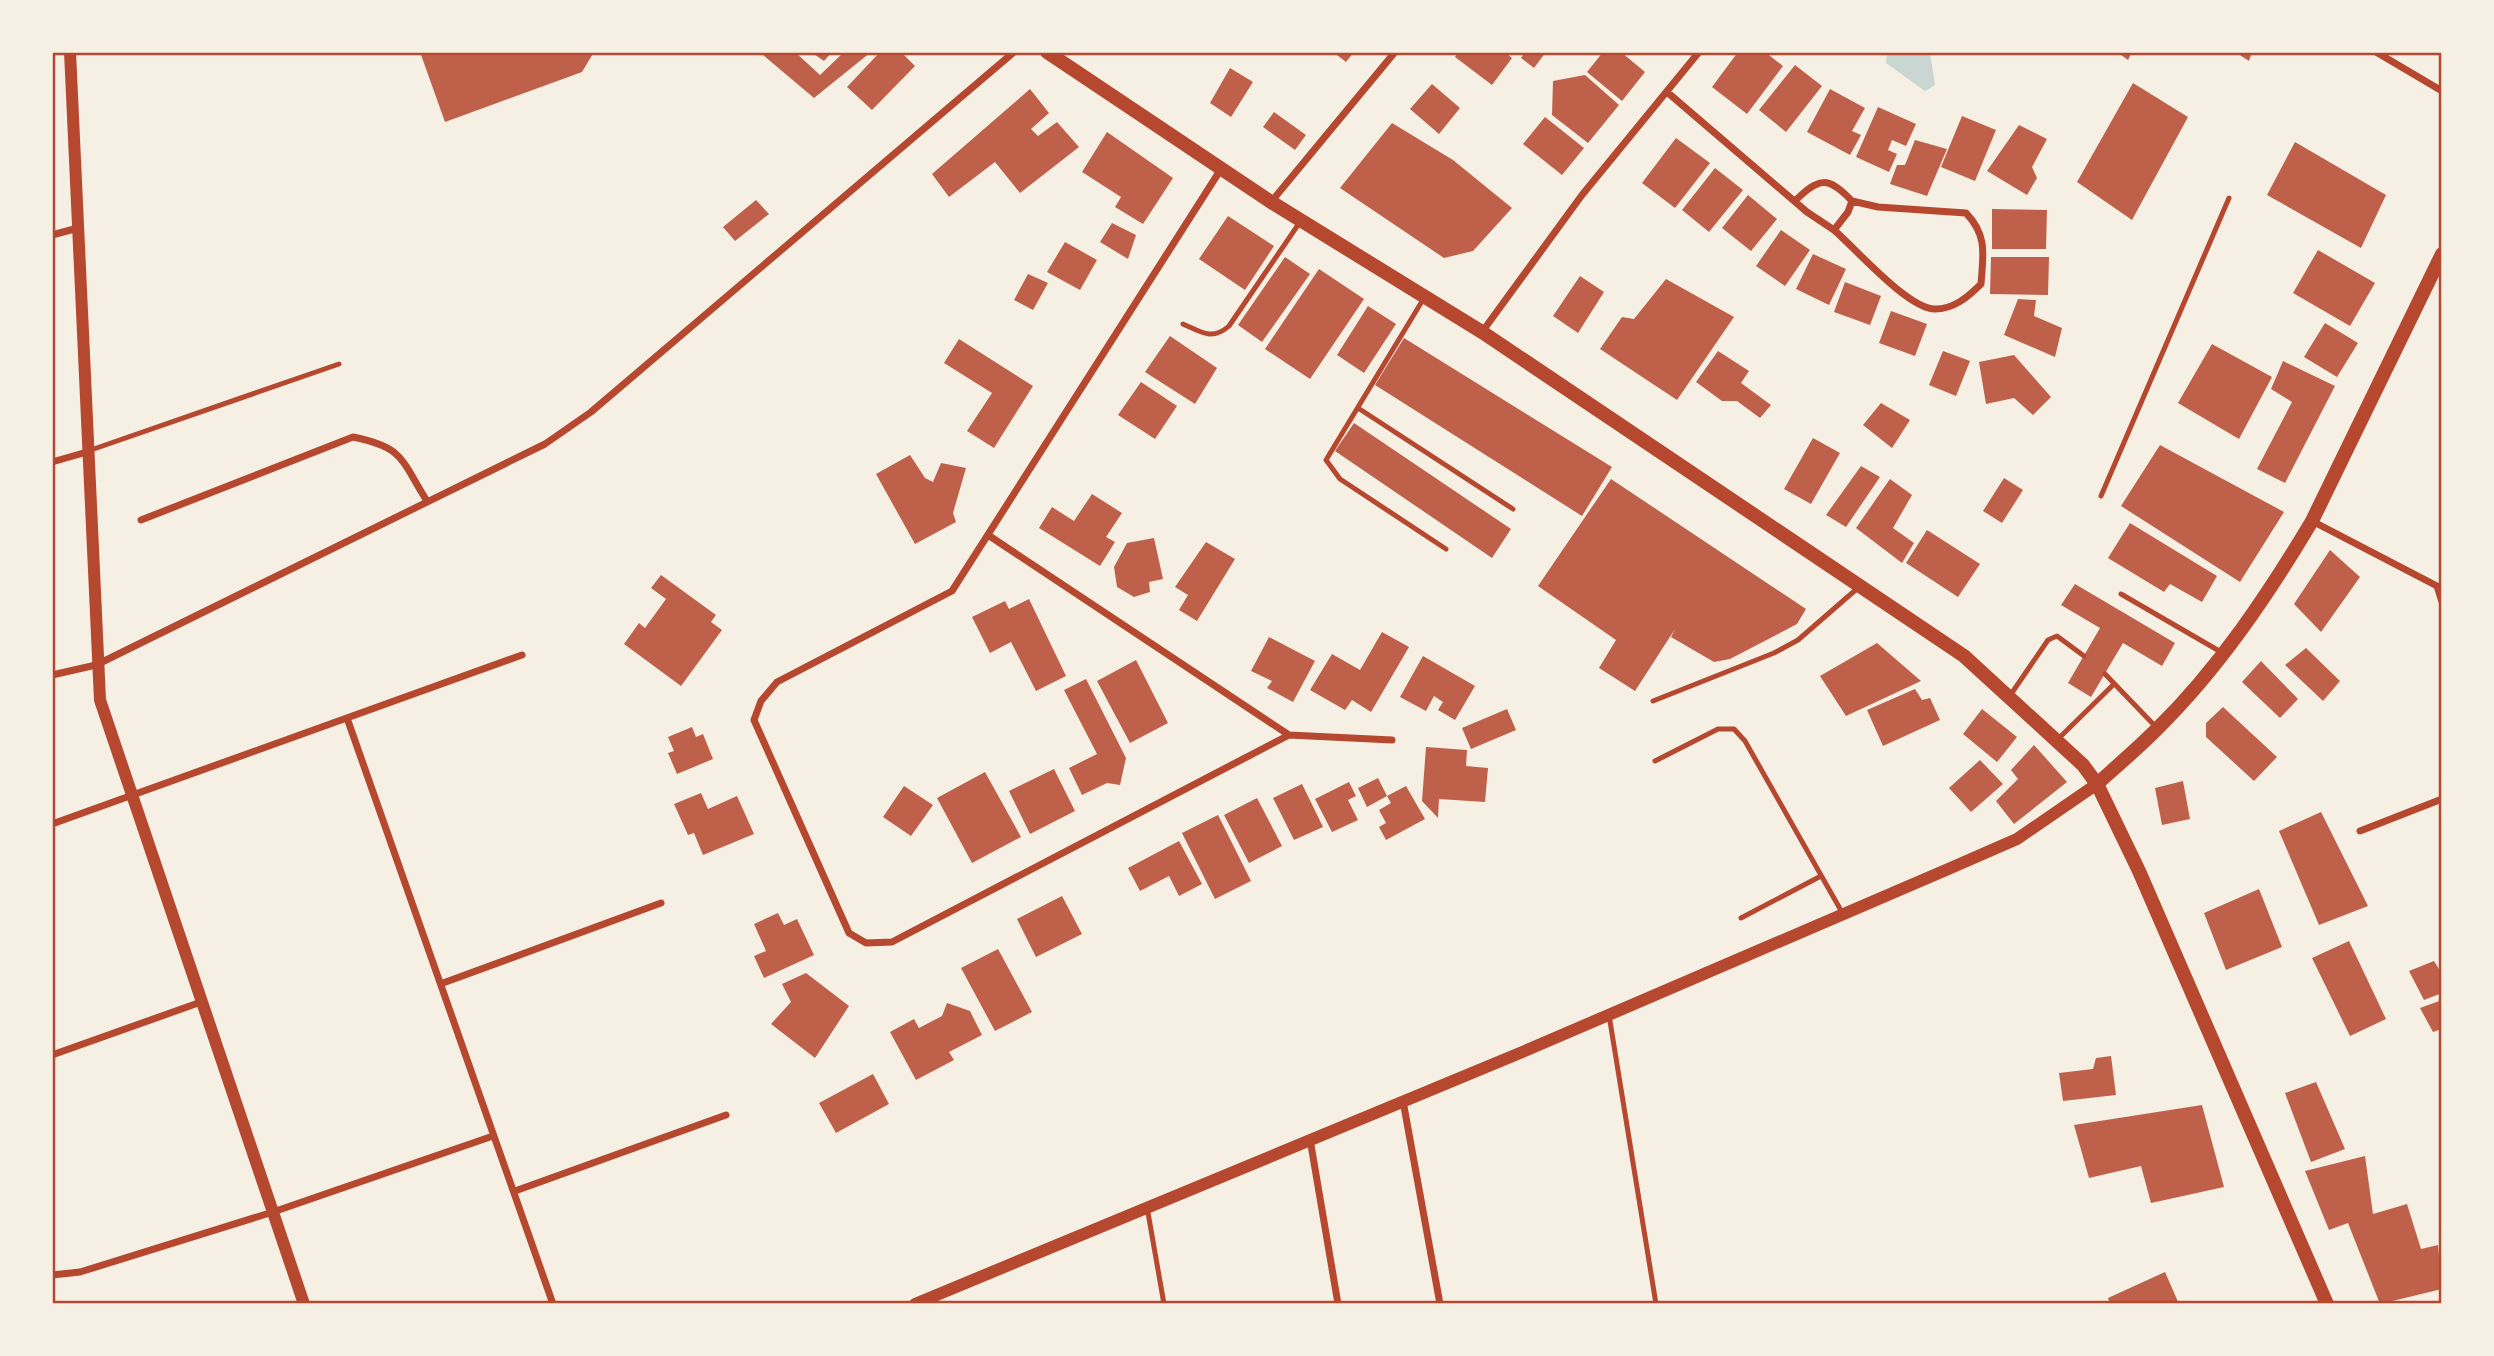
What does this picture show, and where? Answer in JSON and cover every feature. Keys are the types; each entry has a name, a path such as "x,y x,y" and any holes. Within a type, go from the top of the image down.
{"main road":[{"path":"1046,52 1271,202 1482,332 1860,585 1964,656 2056,741 2097,784 2139,871 2327,1304"},
{"path":"2097,784 2158,729 2224,654 2312,521 2441,254"}],"street":[{"path":"70,52 96,665 103,715 304,1304"},
{"path":"52,676 96,665 545,444 591,411 1014,52"},
{"path":"1271,202 1395,52"},
{"path":"1482,332 1582,195 1699,52"},
{"path":"2376,52 2441,91"},
{"path":"1667,93 1794,201 1834,229 1912,301 1934,309 1962,302 1981,284 1984,246 1978,226 1966,213 1878,207 1853,201 1833,183 1821,182 1810,186 1794,201"},
{"path":"1221,169 952,591 776,682 761,701 754,720 849,933 866,943 892,942 1289,735 1392,740"},
{"path":"1834,229 1853,201"},
{"path":"52,235 78,228"},
{"path":"141,520 353,438 384,443 398,455 427,501"},
{"path":"52,462 87,452"},
{"path":"2312,521 2439,586 2441,601"},
{"path":"988,535 1289,735"},
{"path":"52,824 522,654"},
{"path":"347,718 443,983 493,1136 553,1304"},
{"path":"915,1304 1403,1101 2017,839 2097,784"},
{"path":"2360,831 2441,800"},
{"path":"443,983 661,903"},
{"path":"52,1055 201,1002"},
{"path":"1403,1101 1440,1304"},
{"path":"514,1191 726,1115"},
{"path":"52,1275 80,1272 273,1212 493,1136"},
{"path":"1310,1139 1338,1304"}],"lane":[{"path":"2101,496 2230,198"},
{"path":"1183,324 1210,337 1221,334 1301,220"},
{"path":"1425,296 1326,460 1329,468 1340,479 1446,549"},
{"path":"87,452 339,364"},
{"path":"1358,408 1513,509"},
{"path":"1653,701 1774,653 1819,624 1860,585"},
{"path":"2121,594 2224,654"},
{"path":"2009,697 2049,640 2057,636 2064,639 2084,656"},
{"path":"2105,674 2158,729"},
{"path":"2056,741 2114,684"},
{"path":"1655,761 1718,729 1734,729 1745,741 1843,914"},
{"path":"1741,918 1821,876"},
{"path":"1609,1014 1656,1304"},
{"path":"1147,1207 1164,1304"}],"shaded area":[{"path":"1887,53 1930,53 1935,85 1925,91 1886,63"}],"building":[{"path":"420,52 594,52 582,72 445,122"},
{"path":"766,52 795,52 820,75 844,52 871,52 814,98 763,55"},
{"path":"811,52 832,52 824,61"},
{"path":"880,52 901,52 915,66 872,110 847,87"},
{"path":"1333,52 1354,52 1346,62"},
{"path":"1458,52 1505,52 1512,58 1492,85 1455,57"},
{"path":"1525,52 1546,52 1534,68 1521,58"},
{"path":"1603,52 1621,52 1645,72 1622,101 1587,72"},
{"path":"1738,52 1765,52 1783,66 1747,114 1712,87"},
{"path":"2117,52 2132,52 2128,60"},
{"path":"2235,52 2252,52 2249,61"},
{"path":"1795,65 1822,86 1786,132 1759,110"},
{"path":"1230,68 1253,82 1231,117 1210,103"},
{"path":"1585,75 1619,105 1588,143 1552,115 1553,81"},
{"path":"2133,83 2188,117 2132,220 2077,182"},
{"path":"1432,84 1460,108 1439,134 1410,109"},
{"path":"1030,89 1049,113 1031,129 1038,136 1057,122 1079,147 1020,193 995,162 949,197 932,174"},
{"path":"1830,89 1865,108 1852,131 1861,135 1850,155 1807,132"},
{"path":"1878,107 1916,124 1906,146 1892,140 1888,150 1897,154 1889,172 1856,157"},
{"path":"1274,112 1306,135 1295,150 1263,127"},
{"path":"1962,116 1996,130 1975,181 1941,167"},
{"path":"1545,117 1584,148 1562,175 1523,144"},
{"path":"1392,123 1453,160 1512,208 1473,251 1444,258 1340,188"},
{"path":"2019,125 2047,139 2032,167 2037,178 2027,195 1987,171"},
{"path":"1107,132 1173,178 1143,224 1115,207 1121,197 1082,172"},
{"path":"1676,138 1710,163 1675,208 1642,183"},
{"path":"1915,140 1947,149 1927,196 1890,184 1897,165 1905,165"},
{"path":"2295,142 2386,195 2361,248 2267,195"},
{"path":"1715,168 1743,190 1709,232 1682,210"},
{"path":"1748,195 1777,219 1751,251 1722,228"},
{"path":"756,200 769,214 735,241 723,227"},
{"path":"1992,209 2047,210 2046,249 1992,249"},
{"path":"1228,216 1274,246 1245,290 1199,259"},
{"path":"1112,223 1136,235 1128,259 1100,242"},
{"path":"1781,230 1810,250 1785,286 1756,266"},
{"path":"1065,242 1097,260 1080,290 1047,272"},
{"path":"2318,250 2375,283 2350,326 2293,293"},
{"path":"1813,254 1846,269 1829,305 1796,289"},
{"path":"1285,257 1310,274 1262,342 1238,325"},
{"path":"1991,257 2049,257 2048,295 1990,294"},
{"path":"1319,269 1364,299 1310,379 1265,349"},
{"path":"1028,274 1048,283 1033,310 1014,300"},
{"path":"1580,276 1604,292 1578,333 1553,316"},
{"path":"1666,279 1734,317 1677,400 1600,349 1622,317 1634,319"},
{"path":"1845,282 1881,296 1870,325 1834,312"},
{"path":"2018,299 2036,300 2034,316 2062,328 2055,357 2004,335"},
{"path":"1368,306 1396,324 1364,373 1337,355"},
{"path":"1891,311 1927,324 1915,356 1879,343"},
{"path":"2325,323 2358,343 2337,377 2304,357"},
{"path":"1170,336 1217,368 1195,404 1145,372"},
{"path":"1404,338 1612,467 1582,516 1375,385"},
{"path":"959,339 1033,386 994,448 967,431 992,393 944,363"},
{"path":"2212,344 2272,377 2239,439 2178,403"},
{"path":"1718,351 1749,371 1741,383 1771,405 1760,418 1737,401 1722,401 1696,382"},
{"path":"1943,351 1970,361 1956,396 1929,385"},
{"path":"2014,355 2051,397 2033,415 2014,398 1986,404 1979,362"},
{"path":"2283,361 2335,386 2285,483 2257,469 2292,402 2271,389"},
{"path":"1141,382 1177,406 1155,439 1118,415"},
{"path":"1881,403 1910,420 1892,448 1863,425"},
{"path":"1354,423 1511,529 1492,558 1335,451"},
{"path":"1813,438 1840,453 1811,504 1784,489"},
{"path":"2160,445 2284,512 2240,582 2121,506"},
{"path":"910,455 925,478 933,482 941,463 966,468 953,513 956,522 915,544 876,474"},
{"path":"1861,466 1880,477 1846,527 1826,515"},
{"path":"2004,478 2023,490 2002,523 1983,511"},
{"path":"1611,479 1806,609 1797,624 1730,659 1714,662 1671,637 1675,629 1635,691 1599,668 1616,640 1538,586"},
{"path":"1890,479 1912,495 1893,528 1914,543 1902,563 1856,528"},
{"path":"1092,494 1122,513 1106,537 1115,542 1100,566 1039,528 1052,507 1074,521"},
{"path":"2130,523 2217,576 2202,602 2170,584 2164,592 2108,558"},
{"path":"1927,530 1980,564 1958,597 1906,563"},
{"path":"1154,538 1163,579 1149,582 1150,592 1134,597 1117,587 1114,567 1127,543"},
{"path":"1206,542 1235,559 1197,621 1179,610 1188,595 1175,587"},
{"path":"2330,550 2360,577 2321,632 2294,604"},
{"path":"661,575 716,615 711,622 722,630 681,686 624,644 639,623 645,628 666,599 651,588"},
{"path":"2075,584 2175,643 2162,666 2123,643 2091,697 2068,683 2100,628 2061,605"},
{"path":"1029,599 1066,676 1036,691 1011,642 990,653 972,617 1005,601 1009,609"},
{"path":"1382,632 1409,647 1371,712 1352,700 1345,710 1310,690 1332,654 1360,670"},
{"path":"1269,637 1315,661 1293,702 1267,688 1272,681 1251,671"},
{"path":"1877,643 1921,681 1846,716 1820,676"},
{"path":"2306,648 2340,681 2323,701 2285,665"},
{"path":"1423,656 1475,686 1455,720 1438,710 1443,702 1434,696 1426,711 1400,697"},
{"path":"1136,660 1168,723 1130,743 1097,681"},
{"path":"2261,661 2298,699 2280,718 2242,682"},
{"path":"1086,679 1126,758 1120,785 1107,783 1082,795 1069,768 1097,754 1064,690"},
{"path":"1915,689 1922,700 1930,698 1940,720 1883,746 1867,710"},
{"path":"2223,707 2277,757 2254,781 2206,737 2206,723"},
{"path":"1507,709 1516,730 1471,749 1462,728"},
{"path":"1982,709 2017,737 1997,762 1963,734"},
{"path":"692,727 696,737 703,734 713,759 677,774 668,753 674,751 668,737"},
{"path":"2034,745 2067,782 2014,824 1996,801 2018,779 2011,770"},
{"path":"1426,747 1467,750 1466,766 1488,768 1485,802 1439,799 1438,818 1422,801"},
{"path":"1980,760 2003,784 1971,812 1949,788"},
{"path":"1054,769 1075,811 1030,834 1009,791"},
{"path":"985,772 1021,837 972,863 937,798"},
{"path":"1378,778 1387,796 1367,807 1358,788"},
{"path":"2183,781 2190,819 2162,825 2155,788"},
{"path":"1349,782 1356,796 1348,800 1358,820 1332,832 1315,799"},
{"path":"1302,784 1323,827 1294,840 1273,798"},
{"path":"904,786 933,805 911,836 883,817"},
{"path":"1406,786 1425,819 1386,840 1379,827 1386,823 1379,810 1391,803 1387,796"},
{"path":"701,793 708,809 737,796 754,834 703,855 694,833 688,835 674,804"},
{"path":"1257,798 1282,846 1249,863 1224,815"},
{"path":"2321,812 2368,906 2319,925 2279,831"},
{"path":"1218,815 1251,881 1215,899 1182,833"},
{"path":"1179,841 1202,884 1179,896 1169,876 1140,891 1128,868"},
{"path":"2259,889 2282,947 2226,970 2204,913"},
{"path":"1062,896 1082,934 1036,957 1017,919"},
{"path":"778,913 784,925 797,919 814,955 764,978 754,956 766,951 754,924"},
{"path":"2349,941 2386,1019 2350,1036 2312,958"},
{"path":"998,949 1032,1012 995,1031 961,968"},
{"path":"2434,961 2442,974 2442,993 2424,1000 2409,971"},
{"path":"806,973 849,1006 815,1058 771,1024 791,1002 782,984"},
{"path":"2442,1000 2442,1029 2433,1032 2420,1008"},
{"path":"947,1003 970,1011 982,1035 949,1052 954,1060 916,1080 890,1032 914,1019 919,1028 942,1016"},
{"path":"2111,1056 2116,1095 2063,1101 2059,1073 2093,1069 2096,1058"},
{"path":"873,1074 889,1104 836,1133 819,1103"},
{"path":"2316,1082 2345,1149 2311,1162 2285,1093"},
{"path":"2202,1105 2224,1187 2151,1203 2141,1166 2089,1178 2074,1125"},
{"path":"2365,1156 2373,1214 2407,1204 2421,1249 2438,1245 2442,1289 2380,1304 2348,1223 2329,1230 2305,1171"},
{"path":"2165,1272 2179,1304 2110,1304 2108,1298"}]}
